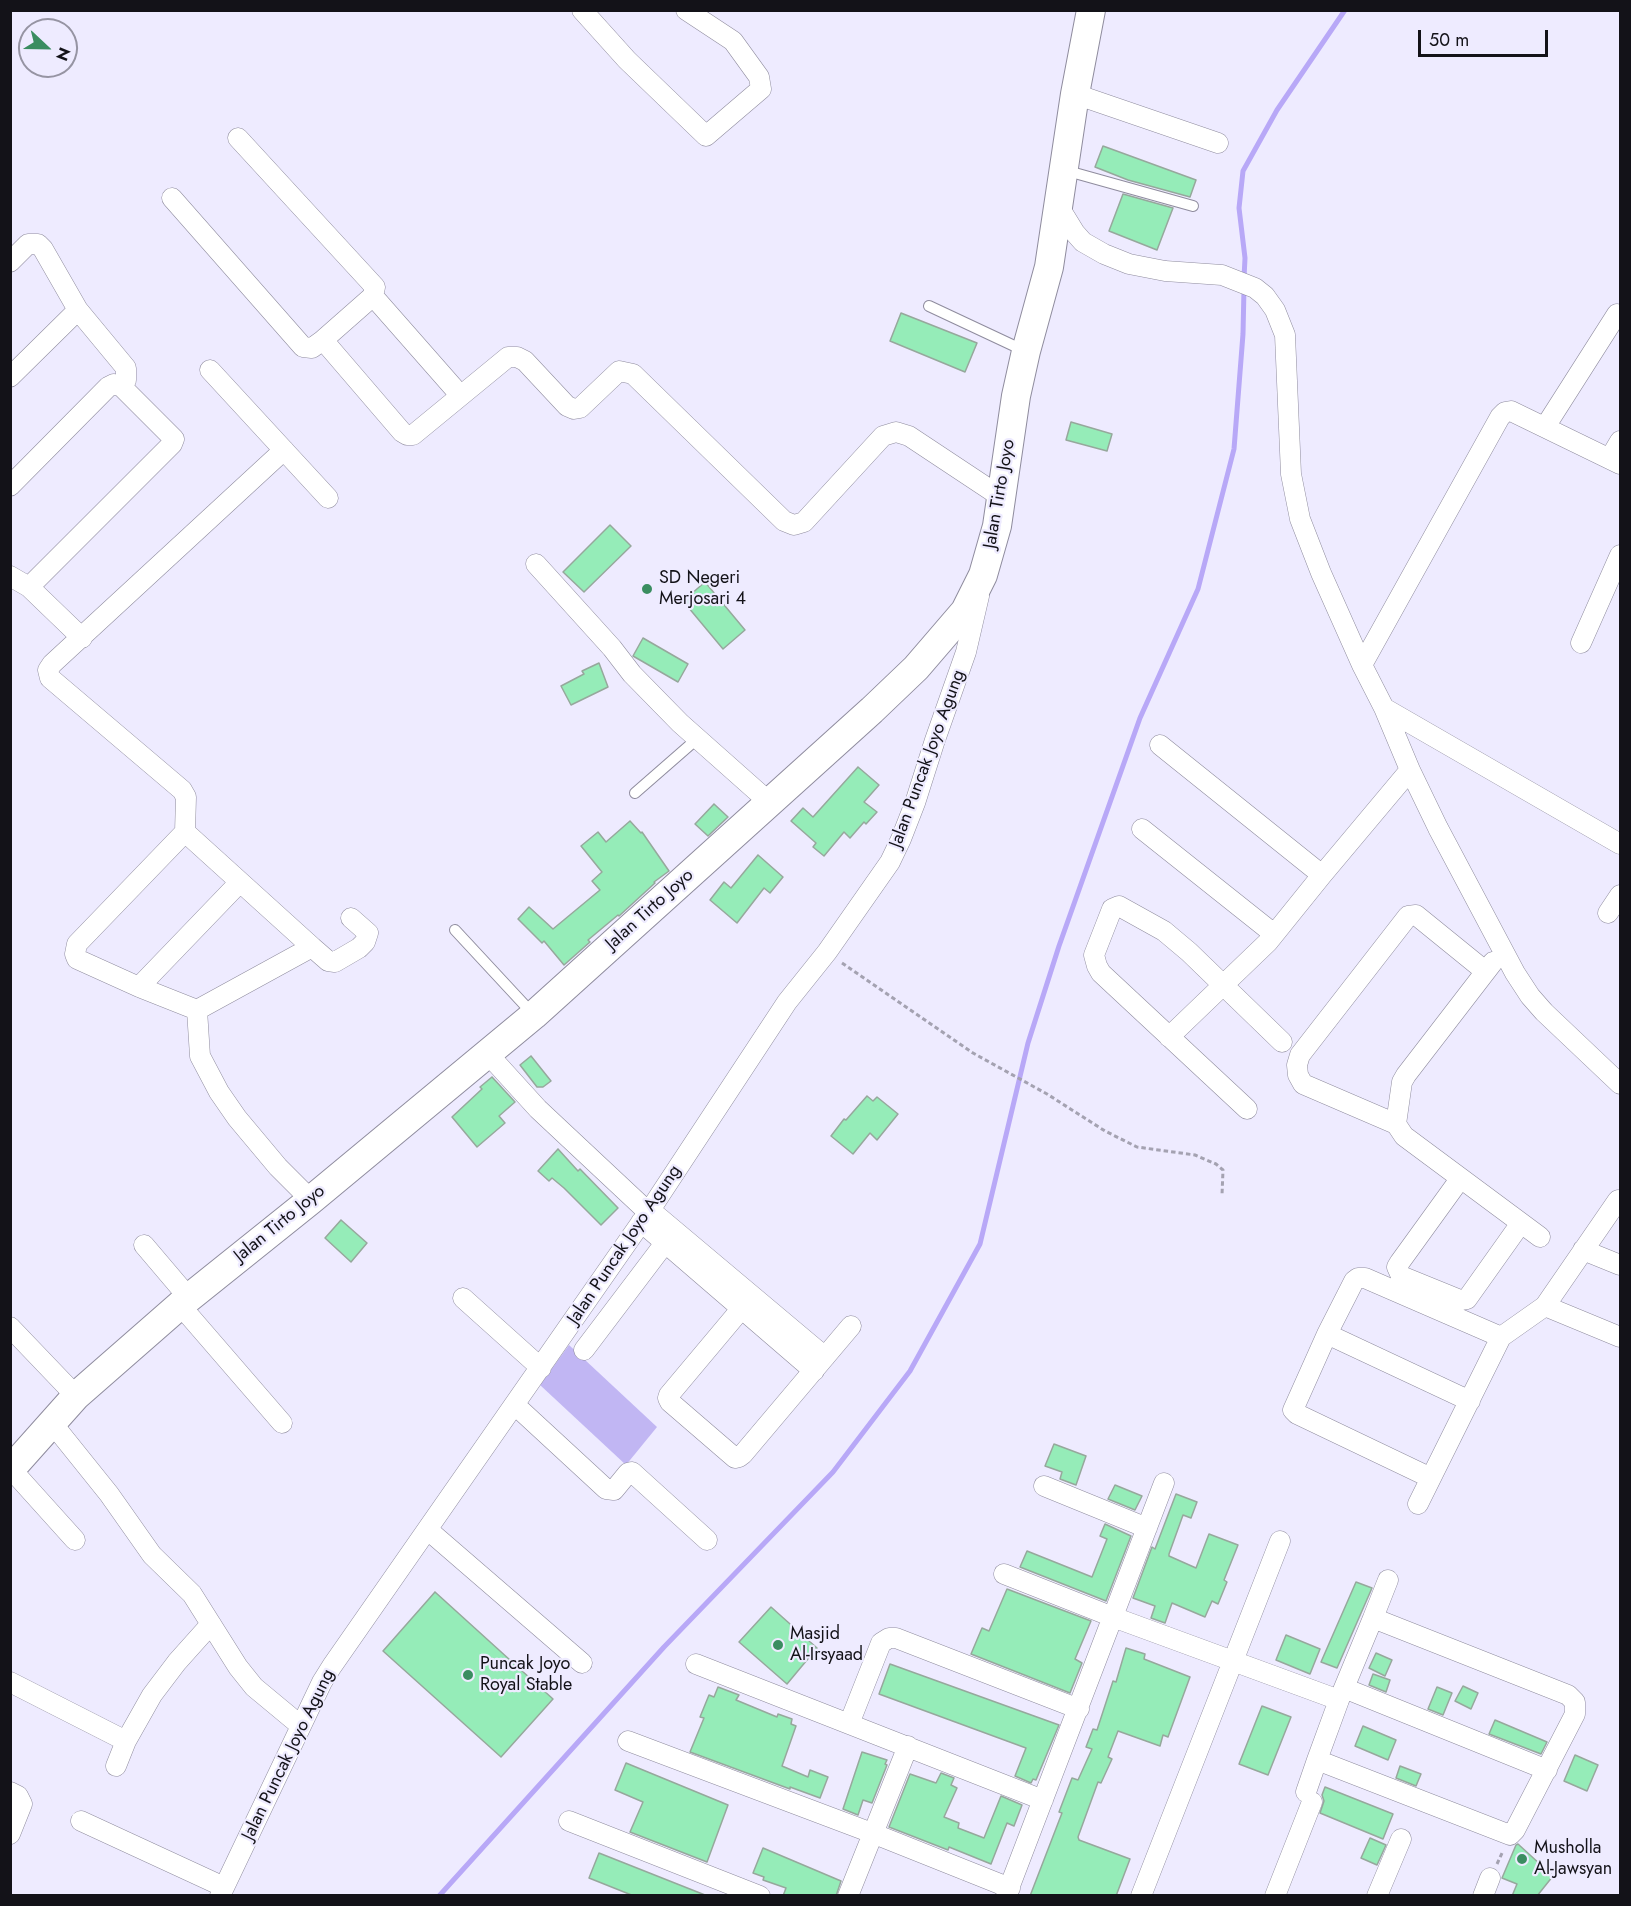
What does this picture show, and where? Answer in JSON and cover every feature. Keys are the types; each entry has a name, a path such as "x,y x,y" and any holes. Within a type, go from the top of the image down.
{"street":[{"path":"582,10 627,60 706,136 761,90 759,76 733,41 686,10"},
{"name":"Jalan Tirto Joyo","path":"11,1470 76,1396 184,1302 534,1015 872,710 916,668 965,611 983,575 997,526 1016,396 1049,267 1075,94 1091,10"},
{"path":"1075,94 1218,142"},
{"path":"172,198 303,347 312,348 323,340 373,296 375,287 238,138"},
{"path":"1059,207 1075,234 1083,242 1113,259 1165,270 1222,275 1255,288 1265,296 1275,310 1285,335 1291,474 1300,519 1362,665 1384,708 1410,770 1503,951 1530,996 1620,1084"},
{"path":"10,262 28,244 38,244 78,310 126,368 126,380 122,387"},
{"path":"373,296 460,394"},
{"path":"10,377 78,310"},
{"path":"1545,427 1617,314"},
{"path":"323,340 407,435 413,435 460,394 508,357 518,357 525,361 567,406 574,409 580,408 619,371 626,371 633,374 784,520 794,525 804,522 883,436 896,432 909,436 1001,497"},
{"path":"210,370 328,498"},
{"path":"10,486 108,387 114,384 122,387 174,439 172,444 29,587"},
{"path":"1362,665 1500,417 1505,412 1511,411 1615,461 1620,441"},
{"path":"197,1010 77,959 75,950 77,944 185,832 186,797 182,790 50,678 48,670 285,450"},
{"path":"1581,643 1619,562"},
{"path":"536,564 612,648 632,674 769,802"},
{"name":"Jalan Puncak Joyo Agung","path":"222,1891 322,1682 332,1666 646,1215 781,1011 827,952 890,862 901,839 966,652 983,575"},
{"path":"10,576 29,587 82,638"},
{"path":"1384,708 1620,844"},
{"path":"1160,746 1322,874"},
{"path":"1169,1037 1274,934 1410,770"},
{"path":"1142,829 1274,934"},
{"path":"185,832 328,961 335,962 365,942 368,933 351,918"},
{"path":"139,987 240,882"},
{"path":"1608,913 1620,896"},
{"path":"1247,1109 1101,973 1094,955 1112,909 1119,906 1164,931 1282,1042"},
{"path":"1485,971 1416,915 1408,916 1300,1055 1297,1065 1298,1075 1303,1084 1396,1124 1404,1136 1540,1237"},
{"path":"197,1010 312,947"},
{"path":"1396,1124 1402,1082 1406,1075 1485,971 1503,951"},
{"path":"197,1010 200,1056 219,1092 237,1118 278,1167 311,1200"},
{"path":"488,1054 538,1109 646,1215 819,1364"},
{"path":"1460,1179 1400,1262 1397,1267 1401,1276 1460,1300 1467,1299 1521,1223"},
{"path":"1418,1504 1501,1337 1545,1305 1620,1199"},
{"path":"646,1215 665,1243 747,1302"},
{"path":"584,1350 665,1243"},
{"path":"144,1245 184,1302 282,1423"},
{"path":"1583,1250 1620,1265"},
{"path":"1431,1478 1297,1414 1293,1410 1327,1334 1354,1281 1358,1278 1365,1278 1501,1337"},
{"path":"463,1298 541,1368"},
{"path":"747,1302 669,1395 670,1402 735,1458 739,1457 851,1326"},
{"path":"1545,1305 1620,1337"},
{"path":"10,1327 76,1396"},
{"path":"1327,1334 1470,1401"},
{"path":"515,1405 606,1489 614,1490 628,1473 632,1472 707,1540"},
{"path":"52,1423 109,1494 152,1555 192,1594 254,1688 301,1726"},
{"path":"11,1470 75,1540"},
{"path":"628,1741 872,1833 1008,1892 1164,1483"},
{"path":"1044,1486 1147,1528"},
{"path":"428,1530 582,1663"},
{"path":"1141,1896 1280,1541"},
{"path":"1004,1574 1113,1617 1233,1660 1341,1694 1547,1770"},
{"path":"1281,1894 1309,1797 1317,1760 1341,1694 1388,1580"},
{"path":"1317,1760 1510,1835 1515,1830 1575,1714 1575,1702 1568,1695 1373,1618"},
{"path":"116,1766 126,1741 152,1695 177,1662 211,1624"},
{"path":"849,1724 881,1643 889,1638 897,1638 1079,1709"},
{"path":"696,1664 1043,1800"},
{"path":"10,1682 126,1741"},
{"path":"848,1896 908,1746"},
{"path":"10,1792 21,1799 22,1804 10,1834"},
{"path":"81,1821 222,1891"},
{"path":"569,1821 760,1896"},
{"path":"1377,1896 1401,1839"}],"lane":[{"path":"1063,170 1193,206"},
{"path":"929,306 1026,351"},
{"path":"635,794 698,738"},
{"path":"455,930 534,1015"}],"path":[{"path":"827,952 973,1053 1105,1131 1137,1147 1195,1155 1216,1164 1222,1170 1222,1195"},
{"path":"1486,1887 1510,1835"}],"shaded area":[{"path":"569,1345 657,1427 626,1465 540,1385"}],"building":[{"path":"1103,146 1196,180 1190,197 1128,180 1095,167"},
{"path":"1123,194 1173,208 1157,250 1109,231"},
{"path":"901,313 977,343 965,372 890,341"},
{"path":"1071,422 1112,434 1107,451 1066,440"},
{"path":"610,525 631,546 584,592 563,572"},
{"path":"705,582 745,630 723,649 683,601"},
{"path":"643,638 688,664 678,682 633,656"},
{"path":"599,663 608,687 571,705 561,686 584,674 582,671"},
{"path":"858,767 879,785 864,802 877,812 866,824 864,822 850,838 844,832 824,856 813,847 816,843 791,821 803,808 813,817"},
{"path":"714,804 728,817 708,836 695,824"},
{"path":"630,821 642,832 669,871 654,882 619,916 588,940 590,942 564,965 544,941 542,943 518,919 529,907 553,929 600,890 592,881 602,872 581,846 598,832 606,842"},
{"path":"758,855 783,877 770,893 764,888 737,923 710,900 724,882 731,888"},
{"path":"531,1056 551,1081 543,1087 537,1087 520,1065"},
{"path":"492,1077 515,1102 499,1116 505,1123 477,1147 452,1117"},
{"path":"867,1096 873,1101 877,1097 898,1114 877,1140 870,1133 853,1154 831,1136"},
{"path":"558,1149 618,1208 601,1225 564,1188 552,1178 549,1181 538,1171"},
{"path":"341,1220 367,1243 351,1262 325,1238"},
{"path":"1054,1444 1086,1456 1076,1485 1060,1479 1062,1472 1045,1466"},
{"path":"1115,1485 1142,1496 1135,1510 1108,1499"},
{"path":"1176,1494 1197,1502 1191,1518 1183,1515 1169,1556 1196,1568 1209,1534 1238,1545 1224,1580 1227,1582 1218,1604 1212,1601 1205,1617 1172,1603 1165,1623 1151,1618 1155,1606 1133,1598 1152,1547 1155,1549"},
{"path":"1105,1524 1131,1536 1106,1601 1020,1567 1027,1551 1092,1577 1107,1539 1100,1536"},
{"path":"1356,1582 1372,1588 1337,1668 1321,1662"},
{"path":"1007,1589 1091,1621 1075,1659 1082,1663 1070,1693 971,1654 982,1628 989,1631"},
{"name":"Puncak Joyo Royal Stable","path":"435,1592 553,1699 501,1757 383,1651"},
{"name":"Masjid Al-Irsyaad","path":"771,1607 817,1648 787,1684 739,1642"},
{"path":"1286,1635 1320,1649 1310,1674 1276,1660"},
{"path":"1126,1648 1145,1654 1144,1659 1190,1677 1168,1737 1163,1735 1160,1746 1118,1731 1108,1757 1112,1759 1101,1783 1098,1782 1078,1837 1079,1840 1130,1859 1116,1896 1030,1896 1062,1813 1059,1812 1072,1778 1078,1780 1092,1749 1086,1747 1093,1729 1097,1730 1113,1681 1116,1682"},
{"path":"1376,1653 1392,1660 1385,1676 1369,1668"},
{"path":"890,1664 1059,1725 1036,1780 1033,1779 1031,1783 1015,1776 1026,1748 879,1694"},
{"path":"1373,1674 1390,1680 1386,1692 1369,1685"},
{"path":"1463,1686 1478,1693 1471,1709 1455,1701"},
{"path":"718,1687 739,1695 736,1700 777,1717 778,1714 792,1719 791,1724 796,1726 782,1766 808,1777 810,1770 828,1777 820,1798 690,1752 704,1718 700,1717 709,1695 714,1697"},
{"path":"1437,1687 1452,1693 1443,1715 1428,1709"},
{"path":"1262,1706 1291,1717 1268,1775 1239,1764"},
{"path":"1495,1720 1547,1742 1541,1754 1489,1734"},
{"path":"1363,1726 1396,1740 1388,1760 1355,1746"},
{"path":"862,1752 887,1760 885,1764 887,1765 872,1803 863,1800 858,1815 843,1809"},
{"path":"1575,1755 1598,1765 1587,1791 1564,1781"},
{"path":"626,1763 728,1805 707,1862 630,1832 643,1802 615,1790"},
{"path":"1400,1766 1421,1774 1416,1786 1396,1778"},
{"path":"941,1773 954,1778 951,1785 957,1788 944,1817 959,1823 958,1828 984,1838 1001,1796 1022,1805 1014,1826 1007,1823 991,1864 889,1827 910,1774 936,1783"},
{"path":"1325,1787 1393,1814 1383,1839 1320,1813"},
{"path":"1370,1838 1386,1845 1377,1865 1361,1858"},
{"name":"Musholla Al-Jawsyan","path":"1518,1844 1553,1876 1537,1896 1512,1896 1517,1884 1502,1878"},
{"path":"763,1848 841,1881 836,1896 783,1896 786,1888 763,1880 764,1877 753,1873"},
{"path":"599,1853 705,1896 634,1896 589,1878"}],"waterway":[{"path":"1244,278 1245,258 1239,208 1243,171 1277,110 1345,10"},
{"path":"439,1896 664,1647 833,1472 910,1371 980,1244 1028,1043 1059,946 1140,718 1198,589 1234,449 1243,334 1244,288"}],"place":[{"name":"SD Negeri Merjosari 4","path":"647,589"},
{"name":"Masjid Al-Irsyaad","path":"778,1645"},
{"name":"Puncak Joyo Royal Stable","path":"468,1675"},
{"name":"Musholla Al-Jawsyan","path":"1522,1859"}]}
